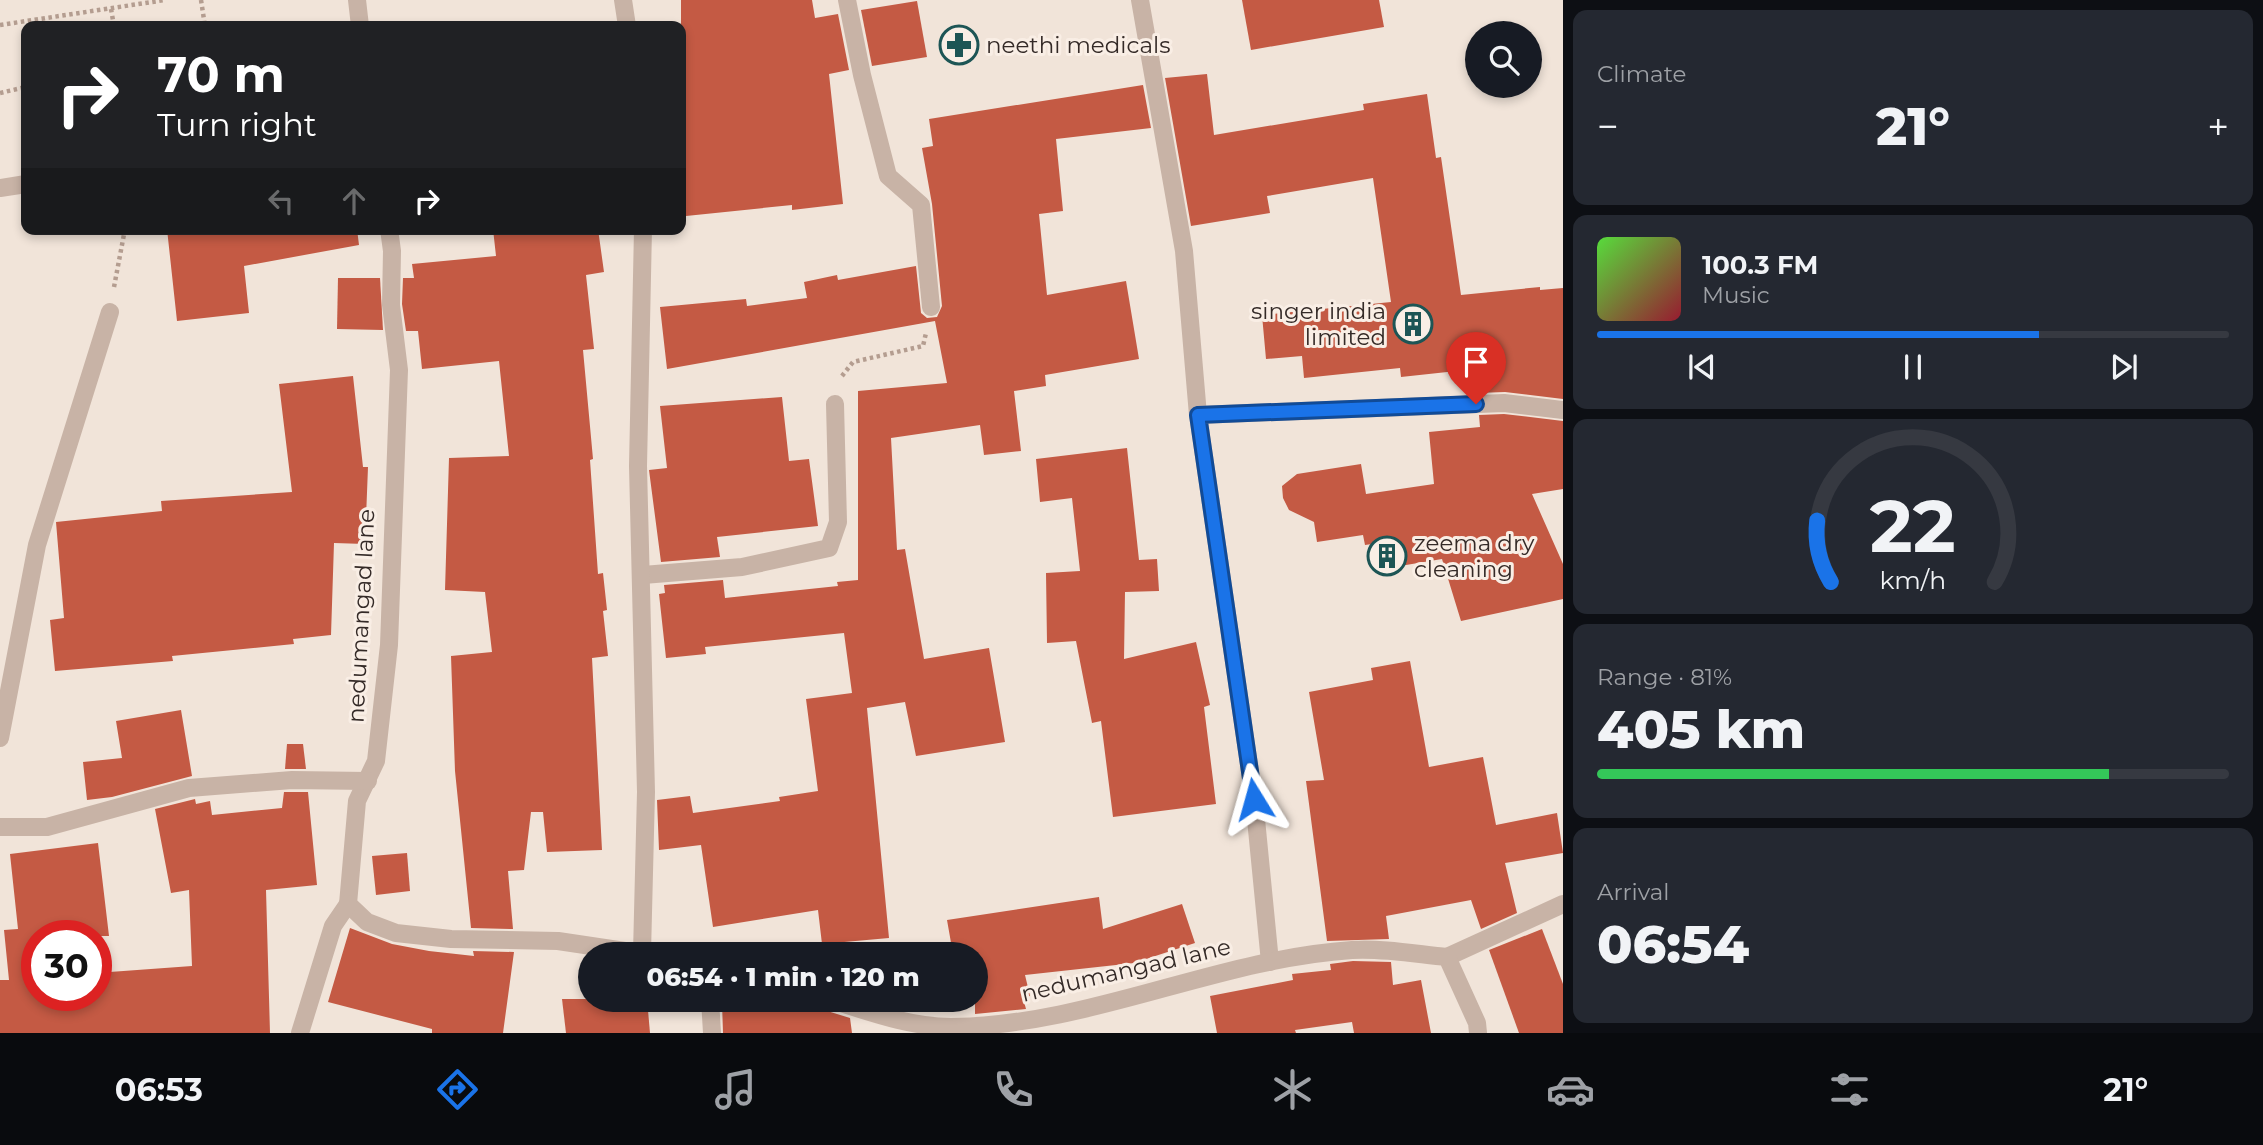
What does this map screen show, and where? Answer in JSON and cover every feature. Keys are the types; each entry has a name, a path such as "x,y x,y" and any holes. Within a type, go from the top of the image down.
{"street":[{"path":"357,0 359,21"},
{"path":"623,0 626,21"},
{"path":"847,0 862,75 888,176 921,205 931,307"},
{"path":"1140,0 1185,251 1198,415 1254,799 1270,962"},
{"path":"0,188 21,185"},
{"name":"nedumangad lane","path":"348,904 357,801 376,761 389,645 399,370 391,305 390,235"},
{"path":"643,235 638,440 646,792 643,942"},
{"path":"0,738 37,545 110,312"},
{"path":"1198,415 1504,403 1563,410"},
{"path":"643,575 743,567 829,548 838,522 835,404"},
{"path":"0,827 47,827 190,788 292,779 368,781"},
{"path":"300,1033 332,926 348,904 367,922 396,933 451,939 578,944"},
{"path":"1478,1033 1477,1023 1447,957 1563,904"},
{"name":"nedumangad lane","path":"874,1012 950,1030 1085,1009 1270,962 1353,950 1447,957"},
{"path":"711,1012 712,1033"}],"path":[{"path":"47,21 165,0"},
{"path":"201,0 204,21"},
{"path":"111,9 113,21"},
{"path":"0,25 21,24"},
{"path":"0,93 21,88"},
{"path":"118,269 124,235"},
{"path":"835,404 840,379 853,362 923,346 931,307"}],"building":[{"path":"681,0 812,0 815,18 838,14 849,70 829,74 843,204 792,210 792,205 686,216 686,21 681,21"},
{"path":"1242,0 1379,0 1384,27 1251,50"},
{"path":"917,1 927,57 872,66 861,10"},
{"path":"1207,74 1214,135 1364,110 1363,104 1427,94 1436,158 1441,157 1461,295 1540,287 1540,290 1563,288 1563,399 1505,392 1477,393 1475,369 1401,377 1400,368 1304,378 1302,356 1266,359 1262,315 1391,302 1373,178 1267,196 1270,213 1191,226 1165,78"},
{"path":"1143,85 1151,128 1056,139 1063,211 1039,214 1047,295 1126,281 1139,359 1045,375 1046,386 1014,391 1021,451 984,455 980,425 891,438 897,550 905,549 924,659 989,648 1005,742 916,756 905,702 867,708 889,938 822,942 818,910 713,927 701,845 659,850 657,800 690,796 693,813 780,801 779,797 818,791 806,699 852,693 844,633 705,647 706,654 666,658 659,594 665,593 664,585 723,580 725,598 838,586 837,582 858,580 858,391 947,383 935,321 667,369 660,307 746,299 747,306 807,298 804,282 837,275 838,280 916,266 921,313 927,318 937,317 942,306 932,204 922,148 933,146 929,119"},
{"path":"168,235 358,235 359,245 244,266 249,313 177,321"},
{"path":"494,235 599,235 604,272 586,275 594,349 583,350 593,459 590,460 598,574 603,573 607,610 603,611 608,656 592,658 602,850 547,852 543,812 531,812 524,870 508,871 513,929 471,928 455,771 451,656 492,652 485,592 445,590 449,458 509,456 499,361 422,369 418,331 406,331 402,304 403,278 414,278 412,264 496,256"},
{"path":"338,278 380,278 383,330 337,329"},
{"path":"353,376 363,467 368,467 365,544 334,543 331,635 293,639 294,644 172,656 173,661 55,671 50,620 64,618 56,522 162,511 161,501 292,492 279,384"},
{"path":"782,397 789,461 809,459 818,526 717,537 720,557 661,562 649,470 667,468 660,406"},
{"path":"1504,414 1563,421 1563,489 1532,494 1563,564 1563,599 1461,621 1442,559 1376,570 1372,544 1365,545 1363,535 1317,542 1314,522 1289,510 1283,498 1282,486 1297,474 1361,464 1366,494 1434,484 1429,432 1480,427 1479,415"},
{"path":"1127,448 1139,560 1157,559 1159,591 1125,592 1124,659 1196,642 1210,705 1204,707 1216,804 1113,817 1101,721 1092,723 1076,641 1047,643 1046,573 1080,571 1072,498 1040,502 1036,459"},
{"path":"1410,661 1429,767 1483,757 1496,825 1557,813 1563,853 1505,863 1517,913 1481,929 1471,900 1386,916 1389,939 1327,941 1306,781 1324,780 1309,692 1373,680 1371,668"},
{"path":"181,710 192,776 112,797 87,800 83,762 122,758 116,721"},
{"path":"287,744 303,744 306,769 285,769"},
{"path":"284,792 308,792 317,885 266,890 270,1033 0,1033 0,980 9,980 4,930 18,929 10,854 98,843 107,920 21,920 21,1011 112,1011 112,972 192,966 189,890 171,893 155,809 195,799 196,804 210,801 212,815 282,808"},
{"path":"407,853 410,891 376,895 372,856"},
{"path":"1099,897 1103,929 1182,904 1195,943 1134,963 1025,975 1030,996 1023,998 1026,1009 975,1014 988,1012 988,942 951,942 947,920"},
{"path":"350,928 392,944 429,951 474,956 473,951 514,952 503,1033 432,1033 432,1029 328,1002"},
{"path":"1542,929 1563,984 1563,1033 1519,1033 1489,950"},
{"path":"1353,961 1391,962 1393,985 1421,980 1431,1033 1354,1033 1352,1022 1295,1030 1296,1033 1217,1033 1210,996 1293,980 1292,974 1331,970 1330,964"},
{"path":"562,999 578,999 578,1012 648,1012 650,1033 566,1033"},
{"path":"722,1012 830,1012 850,1018 852,1033 723,1033"}],"place":[{"name":"neethi medicals","path":"959,45"},
{"name":"singer india limited","path":"1413,324"},
{"name":"zeema dry cleaning","path":"1387,556"}],"route":[{"path":"1254,799 1198,415 1476,404"}]}
